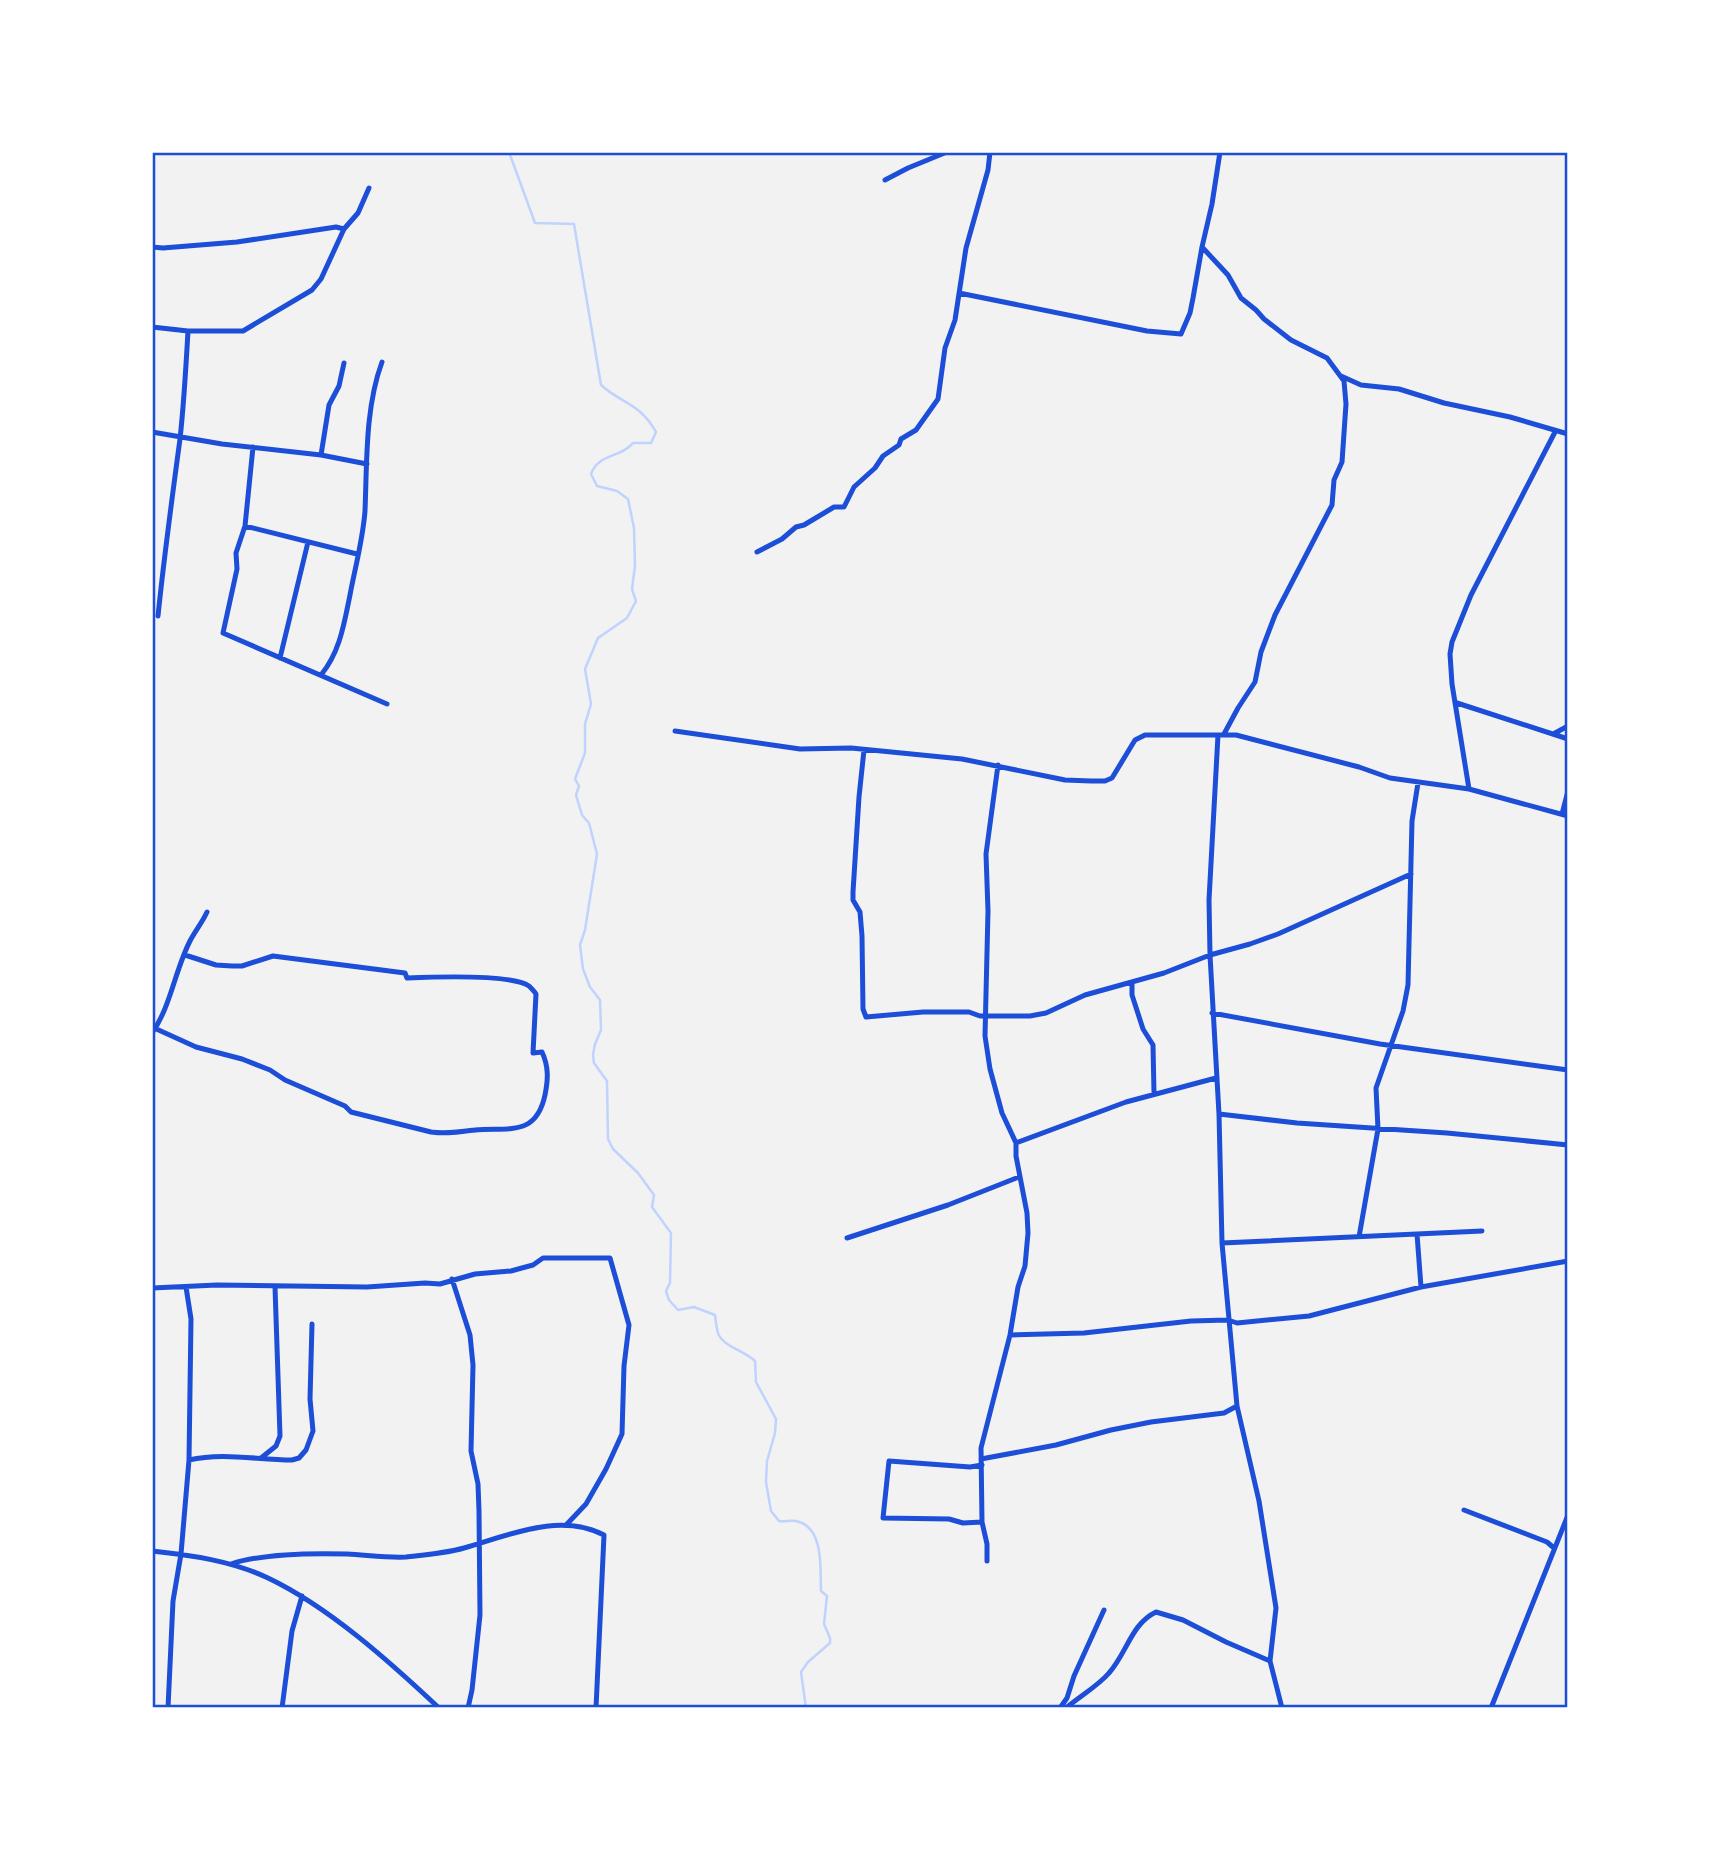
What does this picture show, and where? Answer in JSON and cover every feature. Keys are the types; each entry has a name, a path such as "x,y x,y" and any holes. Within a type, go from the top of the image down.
{"street":[{"path":"884,180 947,152"},
{"path":"757,552 834,507 844,507 854,488 883,456 899,445 901,439 916,430 939,399 945,348 955,320 966,248 988,170 990,152"},
{"path":"959,293 1147,331 1181,334 1190,313 1220,152"},
{"path":"152,327 188,331 243,331 313,290 344,229 358,213 369,188"},
{"path":"152,247 237,242 336,227 344,229"},
{"path":"1202,247 1228,275 1241,298 1291,340 1327,358 1341,376 1345,391 1342,462 1334,480 1332,505 1275,615 1255,682 1221,735 1209,900 1222,1243 1228,1320 1237,1406 1259,1501 1276,1608 1270,1661 1282,1708"},
{"path":"158,615 180,437 188,331"},
{"path":"321,675 331,663 346,618 365,511 371,411 382,362"},
{"path":"321,455 329,405 339,386 344,363"},
{"path":"1341,376 1361,385 1399,389 1568,434"},
{"path":"152,432 368,464"},
{"path":"1469,789 1451,668 1452,642 1471,595 1555,432"},
{"path":"253,447 245,526 236,553 237,569 223,633 387,704"},
{"path":"245,526 358,554"},
{"path":"280,658 308,542"},
{"path":"1457,703 1568,739"},
{"path":"1555,733 1568,726"},
{"path":"675,731 800,748 864,750 962,759 1065,780 1105,781 1112,778 1135,740 1145,735 1236,735 1359,767 1390,778 1469,789 1565,815 1568,791"},
{"path":"864,750 853,892 861,924 863,1009 866,1017 936,1012 969,1012 980,1017 1046,1013 1085,995 1164,973 1210,955 1278,934 1411,874"},
{"path":"987,1562 987,1544 982,1522 981,1448 1010,1335 1027,1253 1027,1213 1019,1177 1016,1143 1002,1113 986,1049 986,854 998,765"},
{"path":"1359,1237 1378,1129 1376,1088 1403,1011 1408,985 1412,821 1418,783"},
{"path":"185,955 216,965 242,965 273,956 405,973 407,978 473,977 516,981 529,986 536,994 533,1053 542,1052 547,1063 548,1077 542,1107 537,1117 527,1125 512,1129 431,1132 351,1112 345,1106 285,1080 270,1070 153,1029 191,939 199,930 207,912"},
{"path":"1132,982 1132,995 1143,1029 1153,1045 1154,1093"},
{"path":"1212,1013 1391,1044 1568,1070"},
{"path":"1016,1143 1154,1093 1216,1078"},
{"path":"1219,1114 1568,1145"},
{"path":"847,1238 948,1205 1019,1177"},
{"path":"1222,1243 1482,1231"},
{"path":"1417,1234 1421,1287"},
{"path":"152,1288 440,1284 452,1279 511,1271 533,1265 543,1258 610,1258 629,1325 624,1366 622,1434 586,1504 567,1524"},
{"path":"1010,1335 1084,1333 1191,1321 1228,1320 1237,1323 1309,1316 1421,1287 1568,1261"},
{"path":"452,1279 470,1335 473,1365 471,1451 478,1485 480,1615 468,1708"},
{"path":"169,1708 173,1601 181,1554 189,1460 191,1318 186,1287"},
{"path":"261,1458 276,1446 280,1436 275,1287"},
{"path":"189,1460 204,1456 292,1460 299,1458 306,1450 313,1431 310,1399 312,1324"},
{"path":"982,1522 883,1518 889,1461 970,1467 1111,1430 1224,1413 1237,1406"},
{"path":"1464,1510 1547,1542 1554,1548"},
{"path":"1491,1708 1568,1515"},
{"path":"231,1564 246,1559 309,1555 406,1557 461,1549 526,1530 567,1524 604,1535 596,1708"},
{"path":"152,1551 231,1564 266,1577 302,1596 392,1664 439,1708"},
{"path":"282,1708 292,1631 302,1596"},
{"path":"1060,1708 1067,1698 1104,1609"},
{"path":"1066,1708 1111,1672 1129,1638 1148,1616 1156,1612 1162,1611 1184,1620 1270,1661"}],"waterway":[{"path":"509,152 535,223 574,224 601,385 637,409 656,432 651,443 633,443 599,462 591,474 597,486 617,491 628,499 634,528 635,566 632,589 636,601 627,618 598,638 585,669 591,704 585,724 585,753 575,779 579,786 576,795 582,815 589,823 597,854 585,930 580,945 583,969 590,987 600,1000 601,1030 593,1055 594,1063 607,1081 608,1139 613,1149 638,1173 654,1195 652,1207 671,1233 670,1283 666,1291 669,1300 678,1310 694,1307 715,1315 720,1338 755,1361 756,1382 776,1419 767,1461 766,1482 771,1511 779,1521 796,1521 805,1525 812,1532 819,1550 821,1591 827,1596 824,1624 830,1643 808,1662 801,1672 806,1708"}]}
